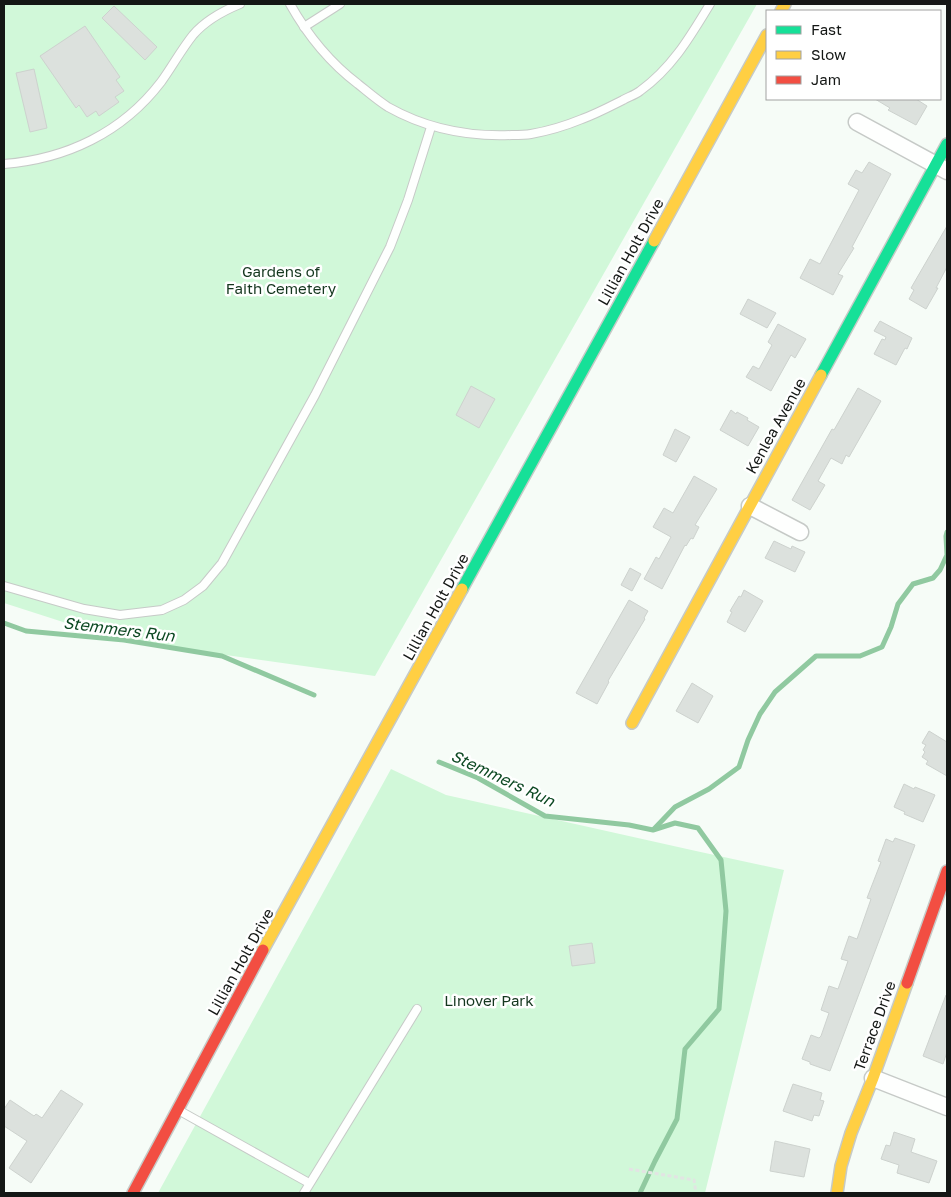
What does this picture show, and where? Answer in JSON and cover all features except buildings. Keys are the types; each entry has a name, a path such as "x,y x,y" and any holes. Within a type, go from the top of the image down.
{"main road":[{"name":"Lillian Holt Drive","path":"132,1193 766,37"},
{"name":"Kenlea Avenue","path":"632,723 750,506 942,168 947,144"},
{"name":"Terrace Drive","path":"837,1193 841,1166 849,1142 947,873"}],"street":[{"path":"857,122 942,168"},
{"path":"750,506 800,532"},
{"path":"873,1078 947,1107"}],"lane":[{"path":"4,164 36,160 58,154 84,145 107,132 129,116 160,83 194,33 209,20 240,4"},
{"path":"290,4 304,27 330,60 372,96 405,116 431,126 477,135 530,134 563,126 599,113 639,92 667,68 686,44 710,4"},
{"path":"304,27 340,4"},
{"path":"4,586 84,609 120,615 162,610 184,600 203,586 222,563 315,395 370,289 390,248 408,200 431,126"},
{"path":"304,1193 417,1009"},
{"path":"178,1110 309,1183"}],"path":[{"path":"629,1169 694,1180 696,1193"}],"green space":[{"name":"Gardens of Faith Cemetery","path":"4,4 757,4 375,676 119,640 4,603"},
{"name":"Linover Park","path":"391,769 446,795 784,870 705,1193 158,1193"}],"waterway":[{"path":"654,829 675,807 709,789 739,767 748,740 760,714 775,692 816,656 860,656 882,647 898,604 913,584 933,578 940,570 947,555 947,532"},
{"name":"Stemmers Run","path":"4,623 26,631 124,640 222,656 314,695"},
{"name":"Stemmers Run","path":"439,762 478,778 545,816 629,825 653,830 675,823 698,828 721,860 726,911 719,1009 685,1049 677,1119 640,1193"}],"traffic: fast":[{"path":"821,375 947,144"},
{"path":"462,589 654,241"}],"traffic: slow":[{"path":"782,10 785,4"},
{"path":"654,241 766,37"},
{"path":"632,723 821,375"},
{"path":"263,950 462,589"},
{"path":"837,1193 841,1166 851,1133 907,983"}],"traffic: jam":[{"path":"907,983 947,871"},
{"path":"133,1193 263,950"}]}
